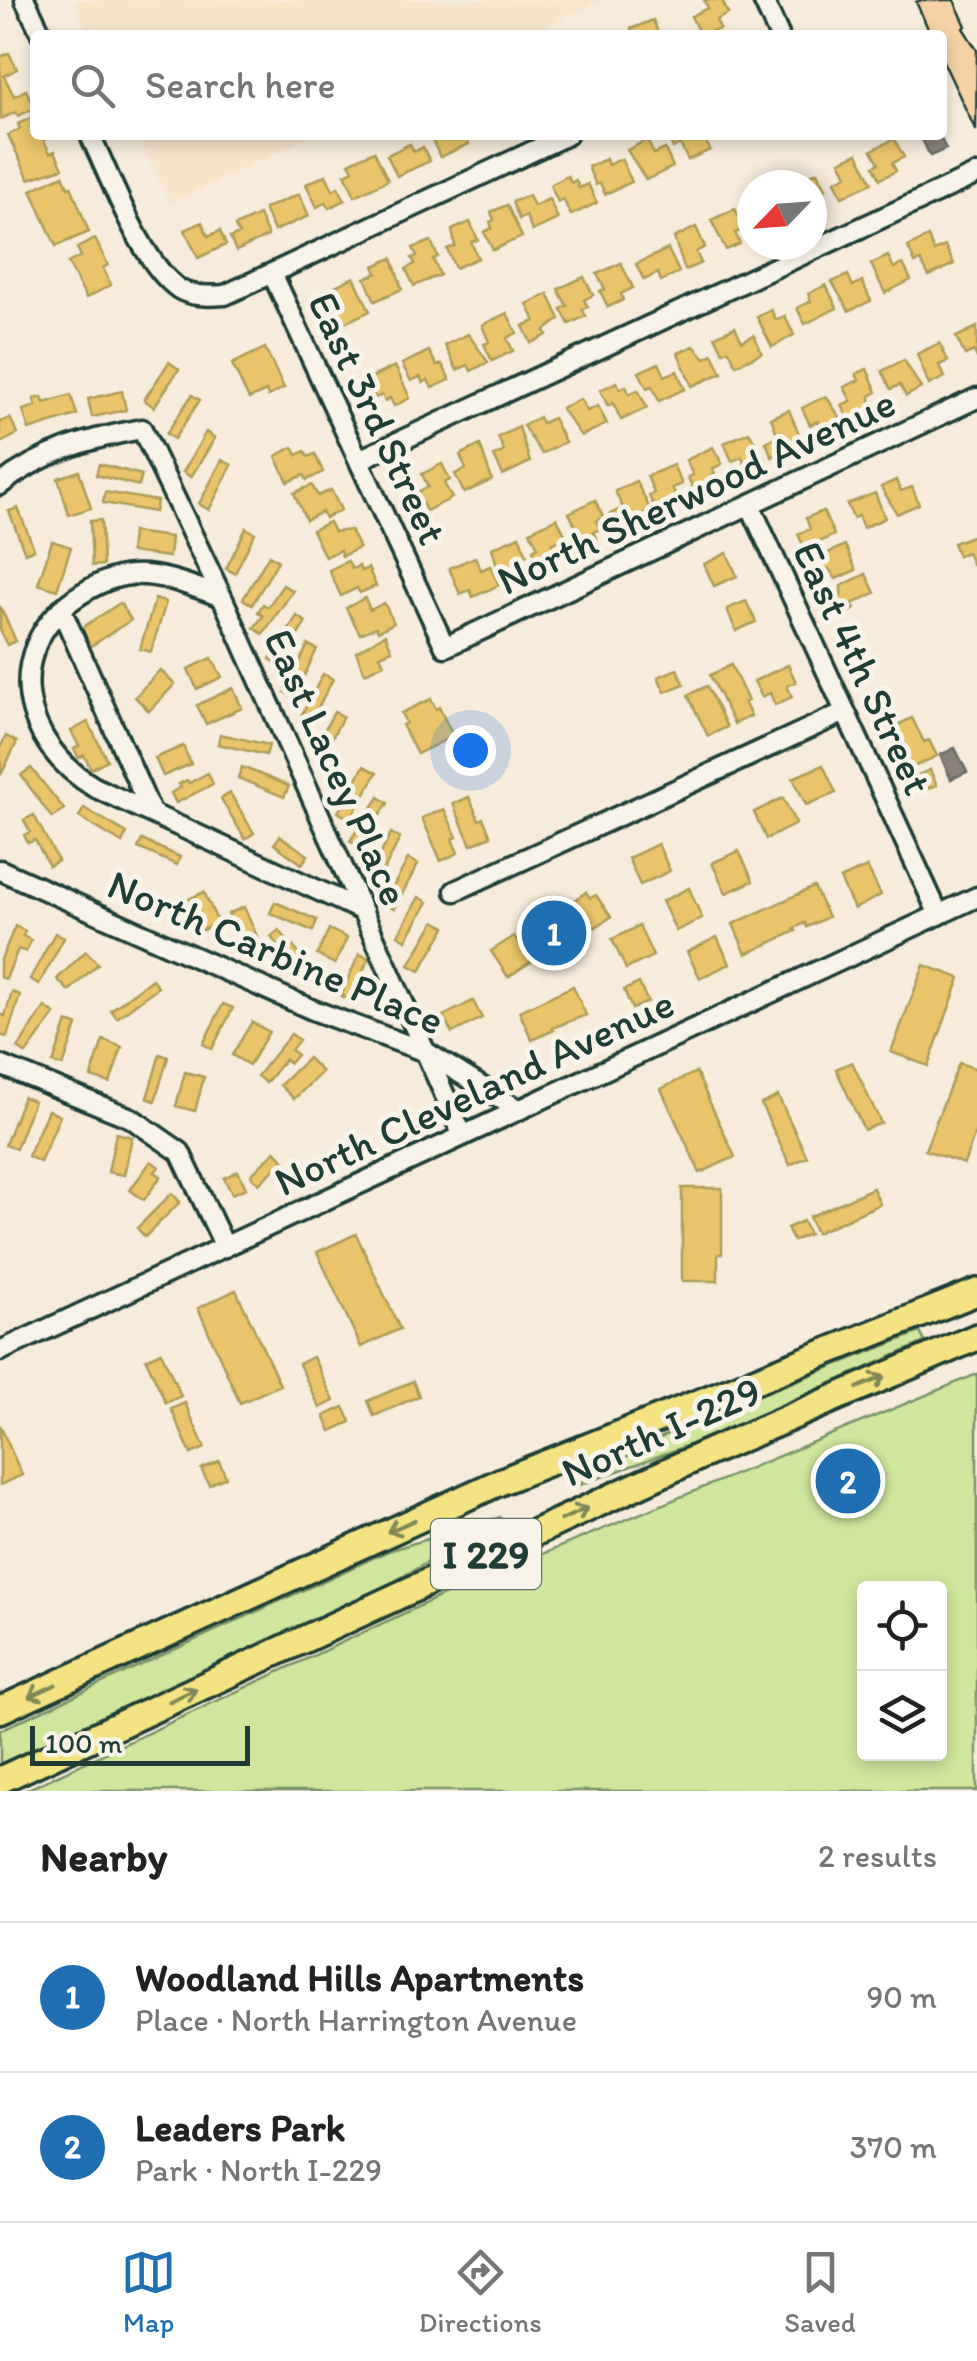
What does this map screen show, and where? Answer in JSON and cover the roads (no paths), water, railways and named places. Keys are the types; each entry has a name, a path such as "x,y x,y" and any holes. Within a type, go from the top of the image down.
{"highway":[{"name":"North I-229","path":"0,1710 502,1481 977,1292"},
{"name":"North I-229","path":"0,1780 705,1454 977,1337"}],"street":[{"path":"25,0 40,30"},
{"path":"763,0 777,30"},
{"path":"92,140 149,258 182,292 208,296 225,295 556,140"},
{"path":"359,460 977,174"},
{"name":"East 3rd Street","path":"272,273 445,647"},
{"name":"North Sherwood Avenue","path":"445,647 977,398"},
{"name":"East Lacey Place","path":"0,485 53,452 142,428 222,597 462,1136"},
{"name":"East 4th Street","path":"750,505 939,915"},
{"path":"222,597 136,575 106,581 61,609 47,625 31,658 28,691 38,732 60,764 75,777 363,911"},
{"path":"61,609 151,812"},
{"path":"455,891 845,712"},
{"name":"North Carbine Place","path":"0,870 313,1010 426,1052 518,1110"},
{"name":"North Cleveland Avenue","path":"0,1351 977,897"},
{"path":"0,1065 131,1118 180,1152 225,1247"}],"place":[{"name":"Woodland Hills Apartments","path":"554,933"},
{"name":"Leaders Park","path":"848,1481"}]}
